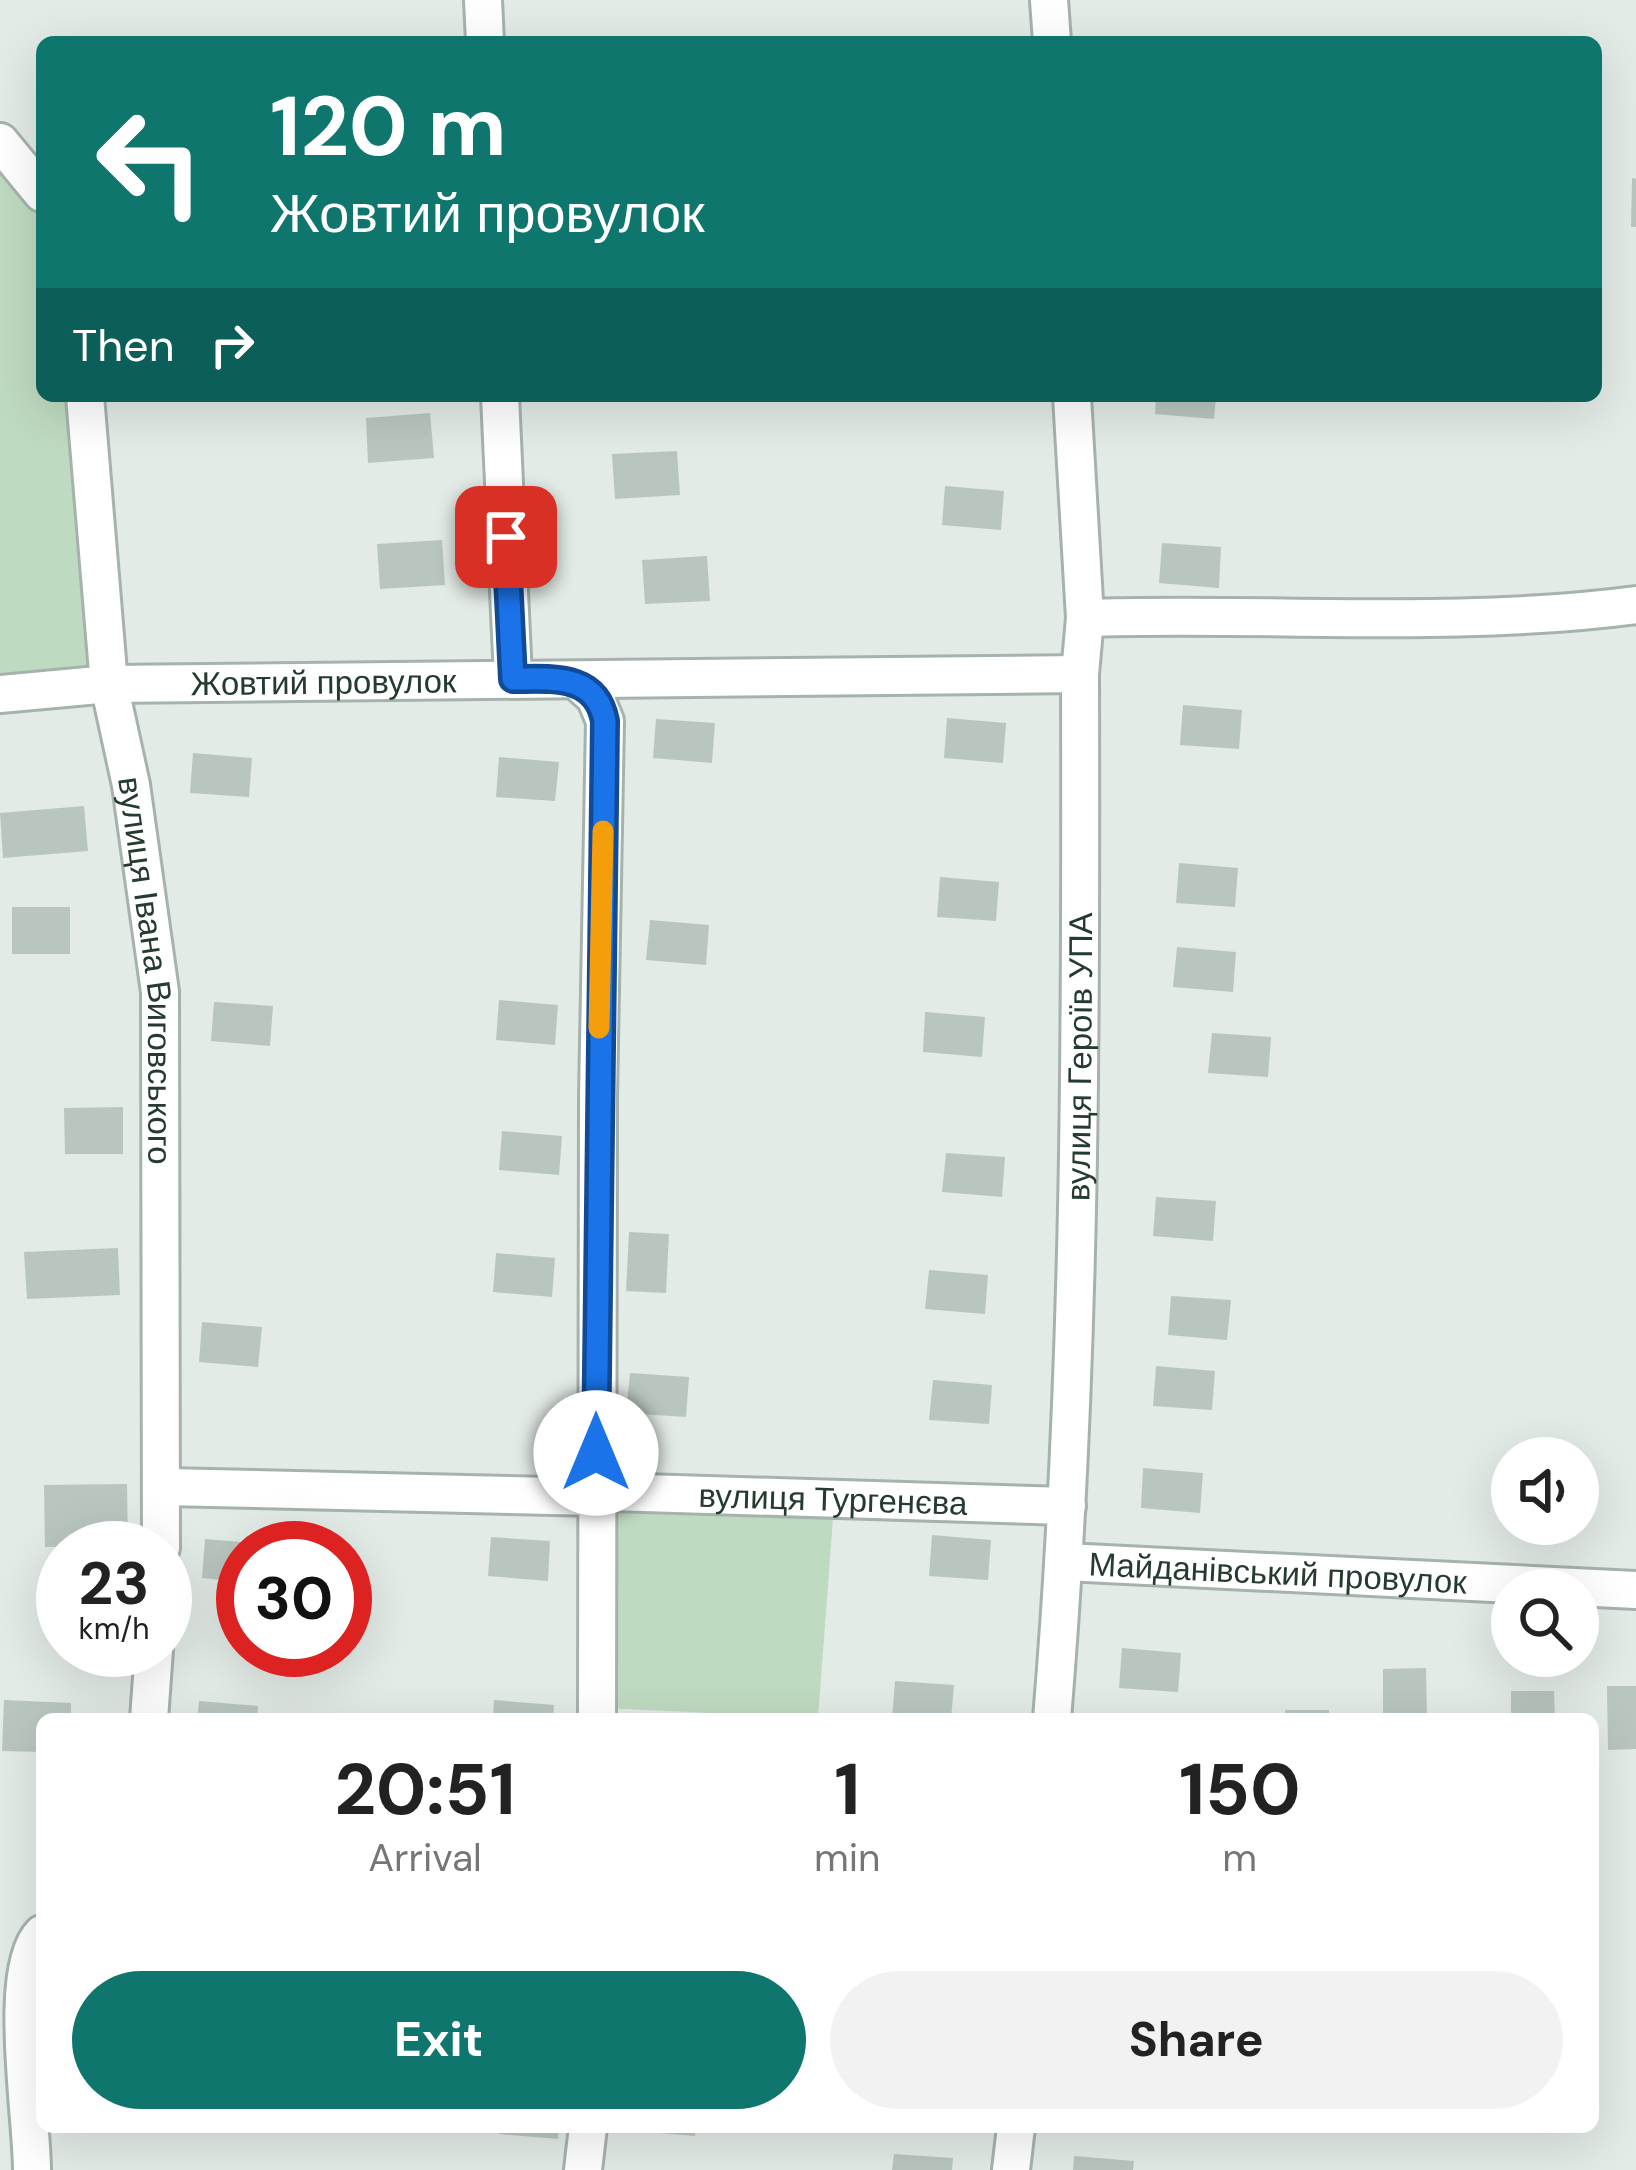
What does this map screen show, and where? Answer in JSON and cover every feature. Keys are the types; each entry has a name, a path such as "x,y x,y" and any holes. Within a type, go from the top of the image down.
{"street":[{"path":"483,0 484,36"},
{"path":"1049,0 1052,36"},
{"path":"0,142 36,186"},
{"name":"вулиця Івана Виговського","path":"86,402 109,683 131,785 160,992 163,1521"},
{"path":"500,402 513,679"},
{"name":"вулиця Героїв УПА","path":"1052,1713 1065,1562 1082,1100 1079,674 1085,618 1072,402"},
{"path":"1085,618 1239,613 1431,621 1536,618 1636,605"},
{"name":"Жовтий провулок","path":"0,694 109,683 1079,674"},
{"path":"576,680 595,697 605,721 597,1713"},
{"name":"вулиця Тургенєва","path":"165,1487 596,1497 612,1492 1067,1506"},
{"name":"Майданівський провулок","path":"1065,1562 1636,1590"},
{"path":"149,1713 152,1677"},
{"path":"32,2170 32,2108 22,2035 27,1953 36,1942"},
{"path":"583,2170 587,2133"},
{"path":"1011,2170 1015,2133"}],"green space":[{"path":"0,155 36,204 36,402 76,402 97,654 85,671 0,687"},
{"path":"834,1505 818,1713 604,1708 607,1506"}],"building":[{"path":"1632,178 1636,179 1636,227 1631,227"},
{"path":"1156,402 1215,402 1214,419 1155,414"},
{"path":"430,413 434,458 368,463 366,418"},
{"path":"677,451 680,495 615,499 612,454"},
{"path":"945,486 1004,491 1001,530 942,525"},
{"path":"442,540 445,585 380,589 377,544"},
{"path":"1162,543 1221,547 1219,588 1159,583"},
{"path":"707,556 710,601 645,604 642,560"},
{"path":"1183,705 1242,710 1239,749 1180,745"},
{"path":"947,718 1006,723 1003,763 944,758"},
{"path":"656,719 715,723 712,763 653,758"},
{"path":"193,753 252,758 249,797 190,793"},
{"path":"499,757 559,762 555,801 496,797"},
{"path":"84,806 88,851 3,858 0,813"},
{"path":"1179,863 1238,868 1235,907 1176,903"},
{"path":"940,877 999,882 996,921 937,917"},
{"path":"12,907 70,907 70,954 12,954"},
{"path":"650,920 709,925 706,965 646,960"},
{"path":"1177,947 1236,952 1233,992 1173,987"},
{"path":"499,1000 558,1005 555,1045 496,1040"},
{"path":"214,1002 273,1006 270,1046 211,1041"},
{"path":"925,1012 985,1017 982,1057 923,1052"},
{"path":"1212,1033 1271,1037 1268,1077 1208,1073"},
{"path":"123,1107 123,1154 65,1154 64,1108"},
{"path":"502,1131 562,1136 559,1175 499,1170"},
{"path":"946,1153 1005,1157 1002,1197 942,1192"},
{"path":"1156,1197 1216,1201 1213,1241 1153,1236"},
{"path":"629,1232 669,1234 666,1293 626,1291"},
{"path":"118,1248 120,1295 27,1299 24,1252"},
{"path":"496,1253 555,1258 552,1297 493,1292"},
{"path":"929,1270 988,1275 985,1314 925,1309"},
{"path":"1171,1296 1231,1300 1227,1340 1168,1335"},
{"path":"202,1322 262,1327 258,1367 199,1362"},
{"path":"1156,1366 1215,1371 1212,1410 1153,1406"},
{"path":"630,1373 689,1377 686,1417 626,1413"},
{"path":"933,1380 992,1385 989,1424 929,1420"},
{"path":"1143,1468 1203,1473 1200,1513 1141,1508"},
{"path":"127,1484 128,1521 45,1521 44,1485"},
{"path":"932,1535 991,1540 988,1580 929,1576"},
{"path":"491,1537 550,1541 548,1581 488,1576"},
{"path":"205,1539 216,1540 216,1579 202,1578"},
{"path":"1122,1648 1181,1653 1178,1692 1119,1688"},
{"path":"1426,1668 1427,1713 1383,1713 1383,1669"},
{"path":"895,1681 954,1685 952,1713 892,1713"},
{"path":"1607,1686 1636,1686 1636,1749 1608,1750"},
{"path":"1511,1691 1554,1691 1555,1713 1511,1713"},
{"path":"4,1700 71,1703 71,1713 36,1713 36,1752 2,1751"},
{"path":"494,1700 554,1705 553,1713 493,1713"},
{"path":"199,1701 258,1706 257,1713 198,1713"},
{"path":"1285,1710 1329,1710 1329,1713"},
{"path":"499,2133 558,2133 558,2139"},
{"path":"894,2154 953,2158 952,2170 892,2170"},
{"path":"1074,2156 1134,2161 1133,2170 1073,2170"}],"slow traffic":[{"path":"599,1028 603,831"}],"route":[{"path":"506,537 513,679 576,680 595,697 605,721 596,1453"}]}
